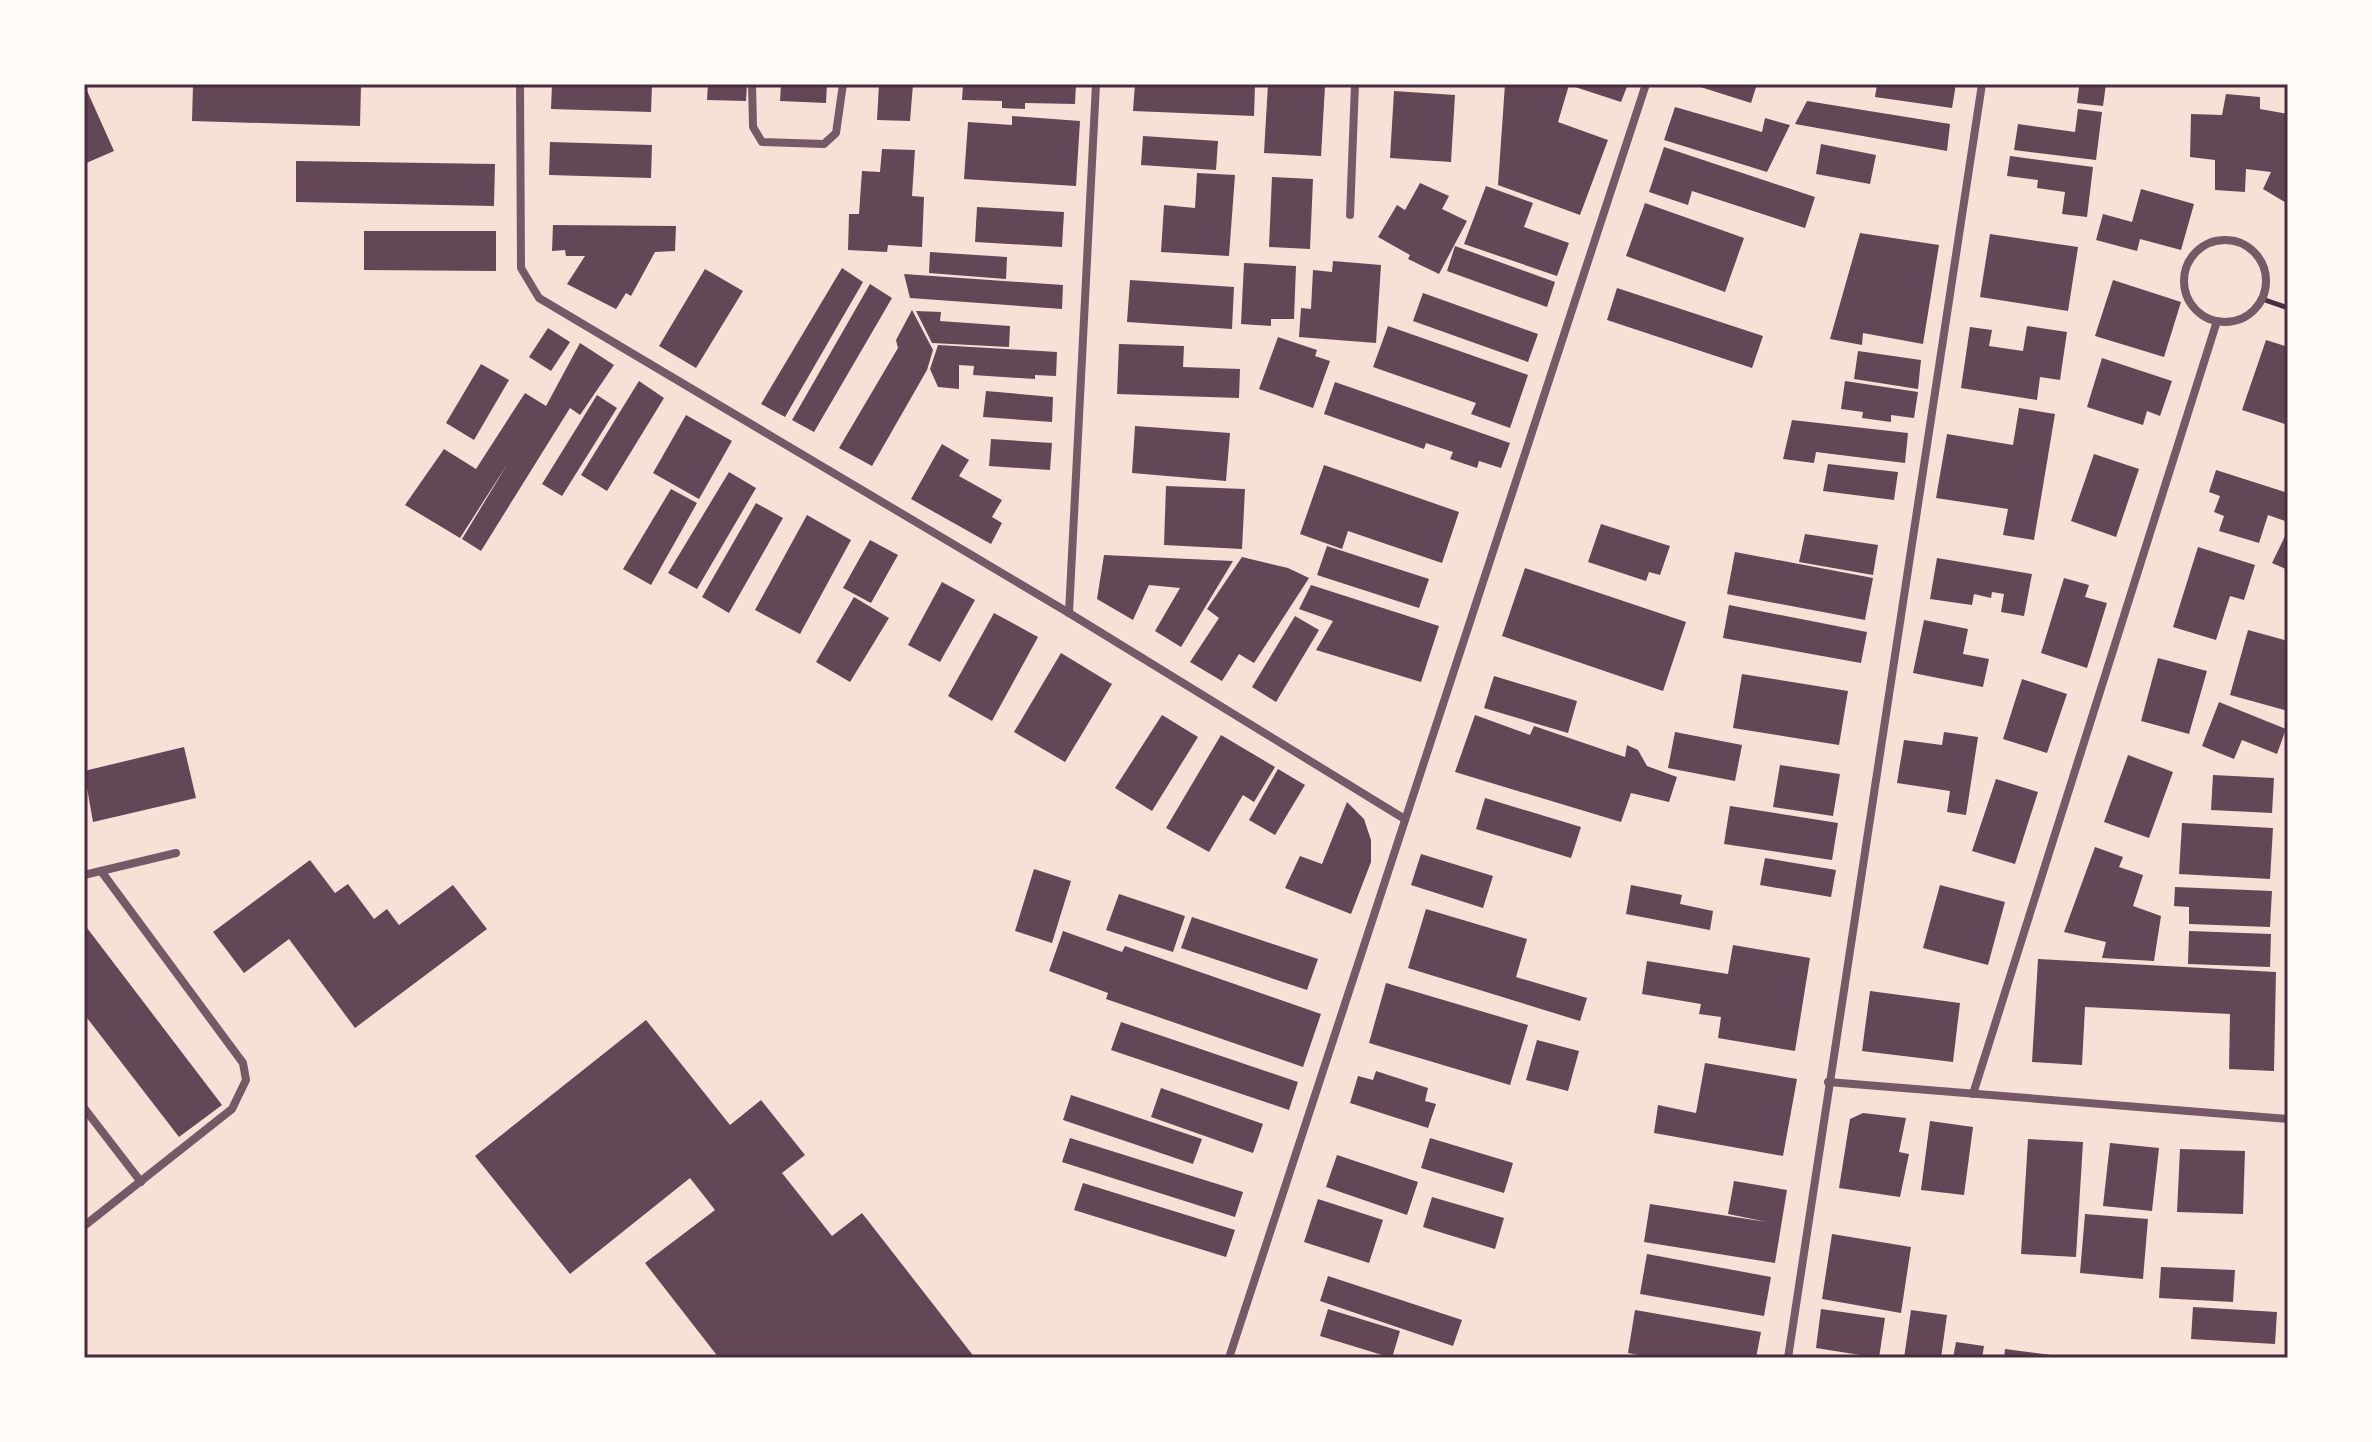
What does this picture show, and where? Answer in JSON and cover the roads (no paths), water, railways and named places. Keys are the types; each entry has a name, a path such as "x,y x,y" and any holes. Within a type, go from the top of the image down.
{"street":[{"path":"520,84 521,268 539,298 1069,613 1403,818"},
{"path":"752,84 753,127 762,142 824,144 836,133 843,84"},
{"path":"1069,613 1096,84"},
{"path":"1350,215 1355,84"},
{"path":"1229,1358 1403,818 1646,84"},
{"path":"1788,1358 1982,84"},
{"path":"2213,241 2240,243 2261,260 2265,273 2262,299 2243,318 2217,321 2194,307 2184,283 2192,257 2213,241"},
{"path":"1973,1094 2217,321"},
{"path":"84,875 176,853"},
{"path":"84,1226 232,1109 246,1080 243,1063 101,871"},
{"path":"1828,1082 2288,1119"},
{"path":"84,1108 141,1182"}]}
